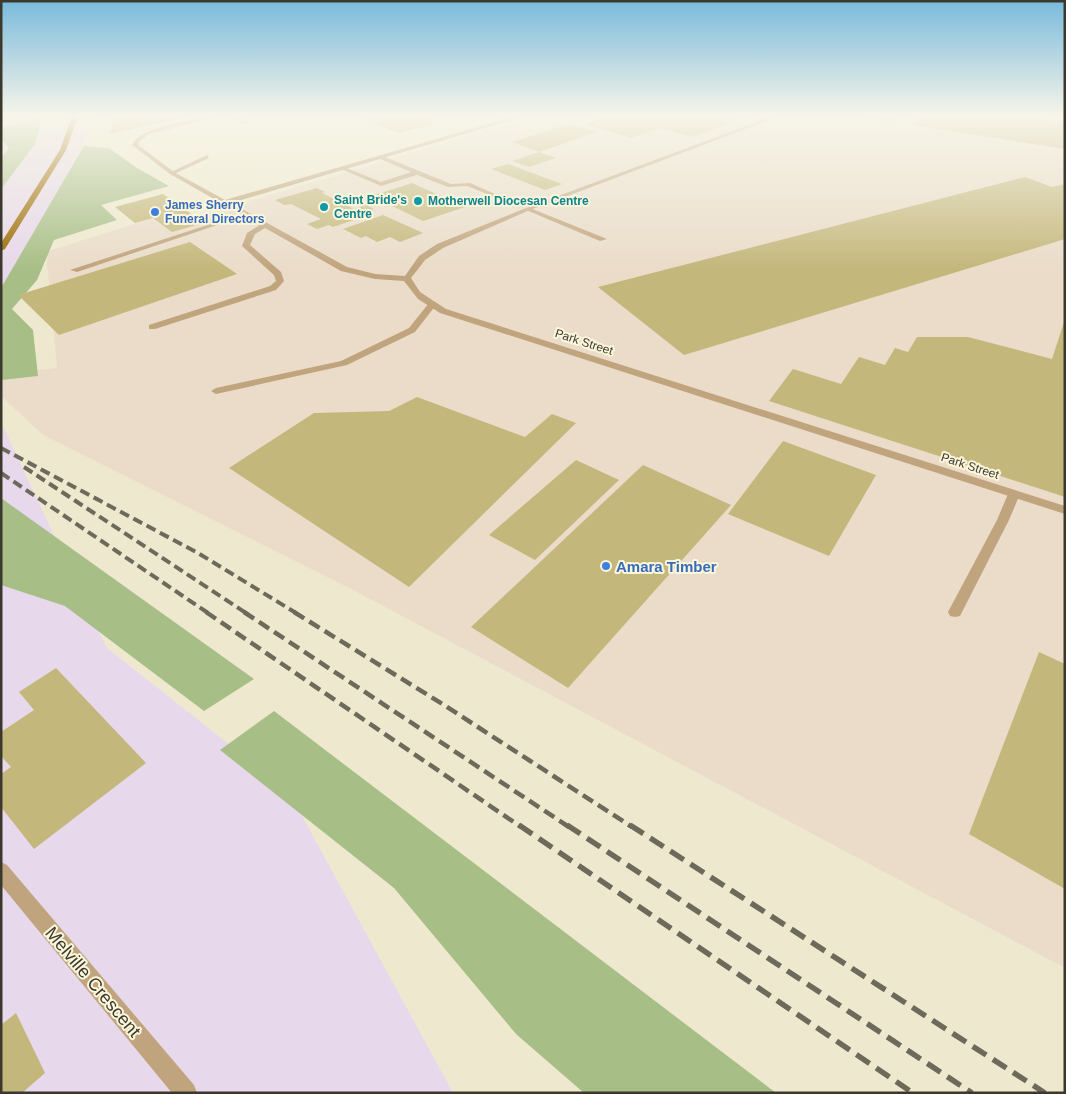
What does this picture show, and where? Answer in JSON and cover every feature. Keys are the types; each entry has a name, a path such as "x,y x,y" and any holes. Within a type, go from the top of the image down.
{"main road":[{"path":"2,246 52,167"}],"street":[{"path":"164,167 344,269 364,276 388,280 407,278 422,258 440,246 528,209 641,167"},
{"path":"172,173 185,167"},
{"path":"226,202 345,167"},
{"path":"402,167 450,186 468,184 499,197"},
{"path":"342,168 381,184 415,173"},
{"path":"528,209 603,239"},
{"path":"74,270 246,214"},
{"path":"152,327 273,288 280,281 278,274 246,246 246,239 250,233 266,225"},
{"name":"Park Street","path":"407,278 411,288 424,300 443,311 1065,510"},
{"path":"216,391 344,363 412,330 432,305"},
{"path":"955,612 1003,520 1014,494"},
{"name":"Melville Crescent","path":"1,871 186,1093"}],"shaded area":[{"path":"1,167 74,167 1,332"},
{"path":"364,167 1065,167 1065,968 355,591 43,435 1,396 1,374 57,368 46,252 153,218 168,225"},
{"path":"1,422 106,647 289,792 453,1093 1,1093"}],"green space":[{"path":"1,167 18,167 1,189"},
{"path":"72,167 136,167 169,186 101,205 117,220 54,240 37,280 12,309 33,330 38,376 1,380 1,288"},
{"path":"1,498 254,679 204,711 65,606 1,585"},
{"path":"274,711 776,1093 584,1093 516,1034 394,888 220,750"}],"building":[{"path":"516,167 562,184 545,190 491,169"},
{"path":"1025,177 1052,187 1065,184 1065,239 684,355 598,287"},
{"name":"Motherwell Diocesan Centre","path":"412,183 465,207 423,221 372,196"},
{"name":"Saint Bride's Centre","path":"317,188 325,192 322,193 354,209 366,205 374,209 364,213 369,215 333,227 329,225 317,229 307,224 321,219 291,204 284,205 275,200"},
{"name":"James Sherry Funeral Directors","path":"163,194 204,223 172,232 153,218 135,223 115,207"},
{"path":"383,215 423,233 400,242 390,237 377,242 366,236 361,238 343,229"},
{"path":"190,242 237,274 59,335 18,295"},
{"path":"1065,319 1065,497 769,401 793,369 841,384 859,357 885,365 895,348 908,352 917,337 968,337 1052,359"},
{"path":"417,397 525,437 552,414 576,423 409,587 229,468 314,413 389,411"},
{"path":"783,441 876,475 829,556 728,514"},
{"path":"576,460 619,480 535,560 489,535"},
{"name":"Amara Timber","path":"643,465 731,505 568,688 471,627"},
{"path":"1039,652 1065,664 1065,889 969,834"},
{"path":"56,668 146,763 34,849 1,807 1,774 11,767 1,756 1,732 34,710 19,692"},
{"path":"16,1013 45,1073 22,1093 1,1093 1,1025"}],"railway":[{"path":"1,448 198,553 296,613"},
{"path":"24,467 246,613"},
{"path":"1,473 208,613"},
{"path":"206,612 521,827"},
{"path":"244,612 569,827"},
{"path":"294,612 444,705 632,827"},
{"path":"519,825 913,1093"},
{"path":"567,825 972,1093"},
{"path":"630,825 1045,1093"}],"place":[{"name":"Motherwell Diocesan Centre","path":"418,201"},
{"name":"Saint Bride's Centre","path":"324,207"},
{"name":"James Sherry Funeral Directors","path":"155,212"},
{"name":"Amara Timber","path":"606,566"}]}
